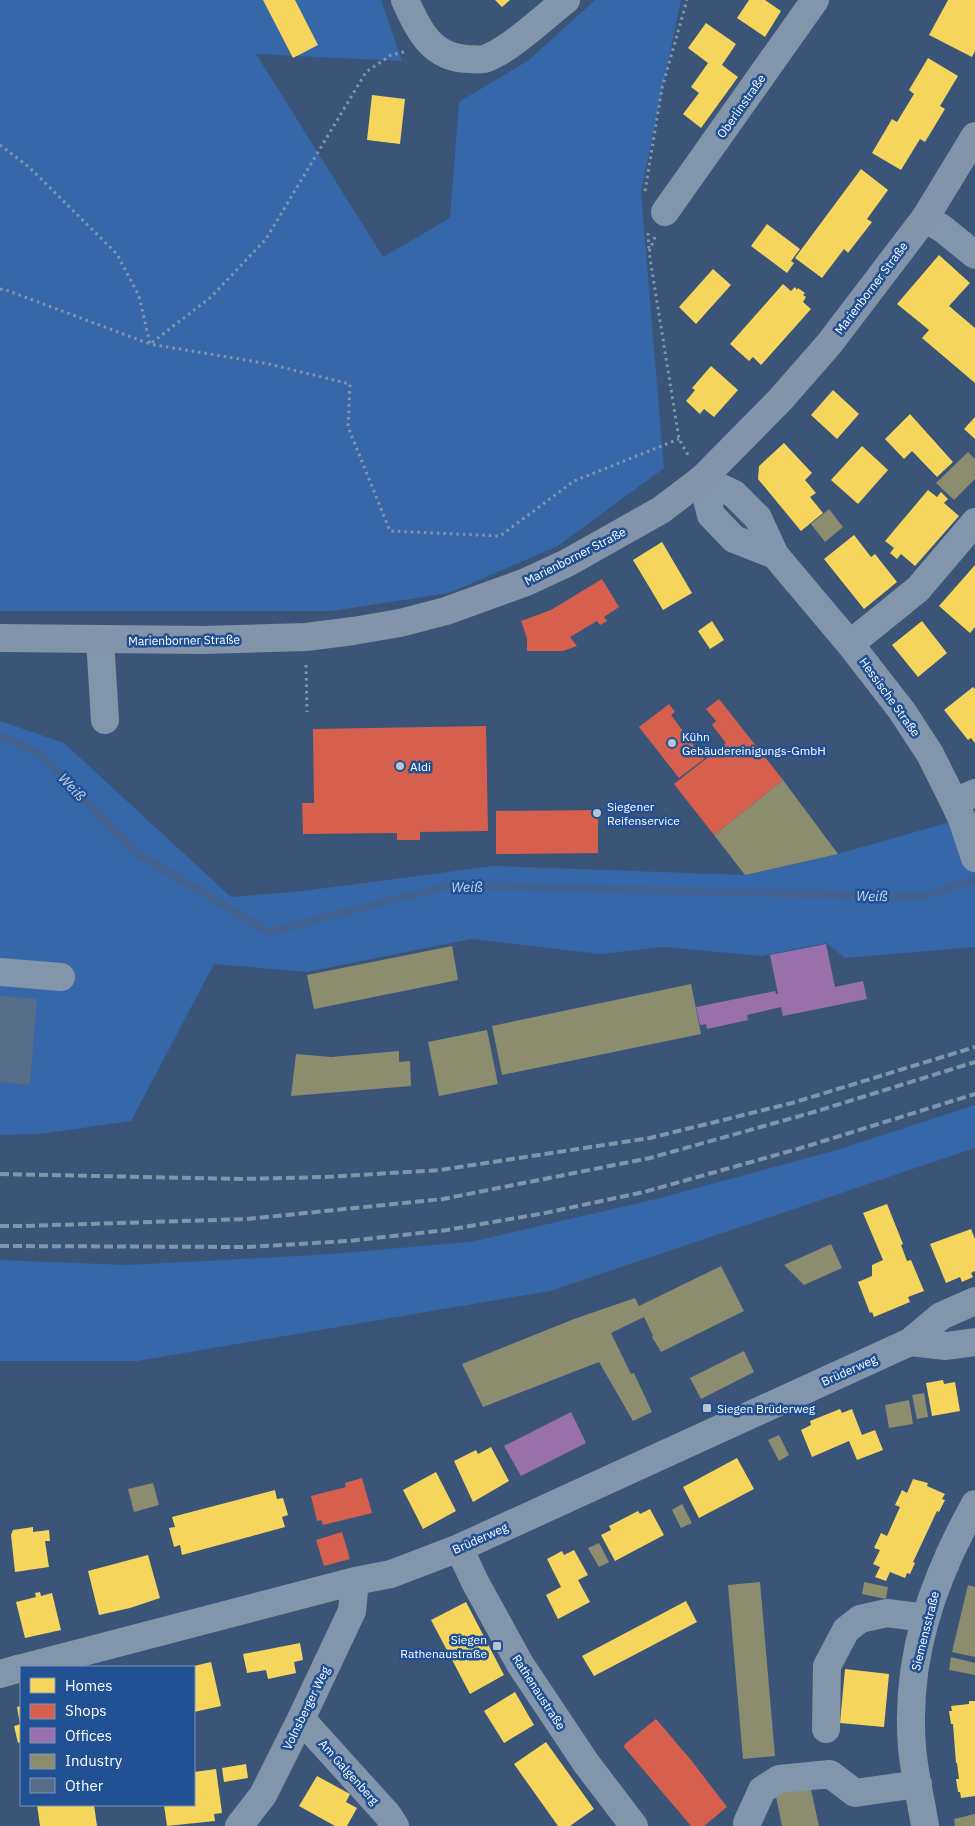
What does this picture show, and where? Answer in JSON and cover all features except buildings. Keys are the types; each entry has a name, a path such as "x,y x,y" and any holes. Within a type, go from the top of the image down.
{"main road":[{"name":"Marienborner Straße","path":"0,638 203,640 306,637 400,623 446,611 526,582 567,563 661,510 702,479 780,400 829,344 925,218 975,136"}],"street":[{"path":"405,0 413,18 430,45 456,58 483,59 508,46 566,0"},
{"name":"Oberlinstraße","path":"656,222 816,0"},
{"path":"925,218 943,229 975,255"},
{"name":"Hessische Straße","path":"702,479 711,515 734,539 775,555 850,644 902,711 930,754 964,797 973,850"},
{"path":"850,644 918,589 975,522"},
{"path":"100,640 105,720"},
{"path":"0,972 61,977"},
{"name":"Brüderweg","path":"30,1666 392,1574 459,1548 910,1342 941,1316 975,1301"},
{"path":"910,1342 946,1346 975,1342"},
{"name":"Siemensstraße","path":"925,1826 912,1748 911,1705 914,1662 926,1618 954,1541 975,1504"},
{"name":"Rathenaustraße","path":"459,1548 475,1582 520,1664 586,1763 634,1826"},
{"name":"Volnsberger Weg","path":"239,1826 263,1795 301,1719 352,1611 355,1582"},
{"path":"826,1729 827,1666 846,1630 860,1619 887,1614 926,1618"},
{"path":"0,1674 20,1668"},
{"name":"Am Galgenberg","path":"301,1719 387,1814 395,1826"},
{"path":"750,1822 762,1790 779,1779 830,1774 855,1793 918,1784"}],"path":[{"path":"644,192 662,88 687,0"},
{"path":"150,344 211,297 266,239 366,72 391,55 430,45"},
{"path":"0,145 29,167 116,254 139,296 150,344"},
{"path":"649,252 656,222"},
{"path":"656,222 649,252 679,439 702,479"},
{"path":"0,289 150,344 269,364 350,384 348,427 390,531 500,536 574,481 679,439"},
{"path":"306,637 307,712"}],"shaded area":[{"path":"0,0 381,0 402,61 256,54 383,257 450,218 459,102 529,60 595,0 681,0 641,192 664,468 558,546 449,593 332,611 0,611"},
{"path":"0,721 64,743 231,897 303,891 493,866 745,875 838,854 975,815 975,947 845,958 826,943 761,956 663,947 600,954 471,939 307,972 214,964 131,1121 40,1134 0,1135"},
{"path":"975,1105 975,1148 550,1291 137,1361 0,1361 0,1260 127,1265 317,1255 470,1242 656,1199 837,1150"}],"waterway":[{"name":"Weiß","path":"0,736 41,755 136,853 269,932 450,885 917,897 975,880"}],"railway":[{"path":"0,1174 240,1179 326,1177 440,1170 650,1138 792,1103 975,1047"},
{"path":"0,1226 247,1219 443,1199 650,1158 814,1112 975,1062"},
{"path":"0,1246 247,1247 348,1241 447,1230 545,1213 644,1192 801,1148 975,1094"}],"place":[{"name":"Kühn Gebäudereinigungs-GmbH","path":"672,743"},
{"name":"Aldi","path":"400,766"},
{"name":"Siegener Reifenservice","path":"597,813"},
{"name":"Siegen Brüderweg","path":"707,1408"},
{"name":"Siegen Rathenaustraße","path":"497,1646"}]}
